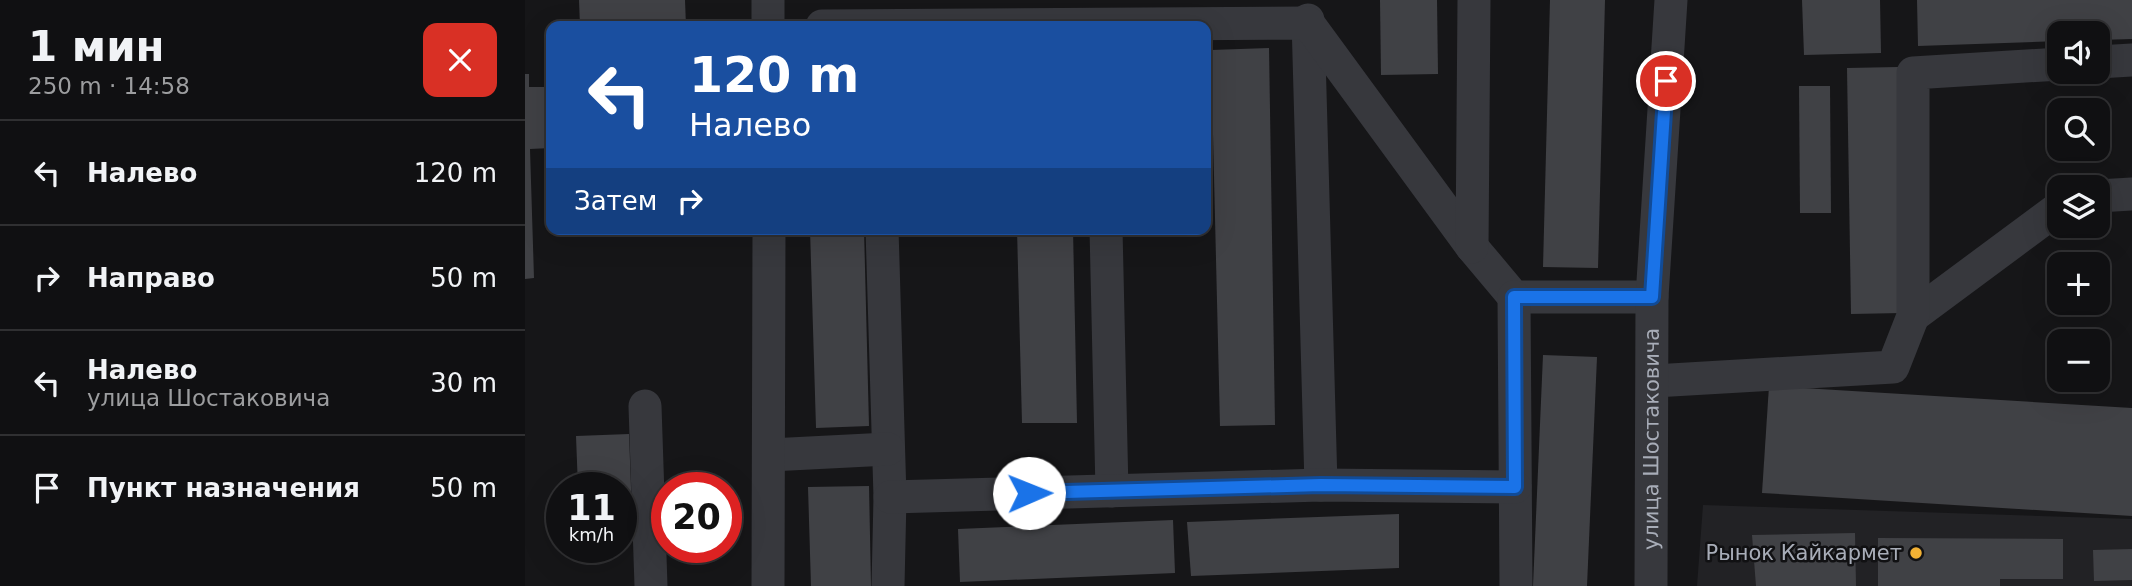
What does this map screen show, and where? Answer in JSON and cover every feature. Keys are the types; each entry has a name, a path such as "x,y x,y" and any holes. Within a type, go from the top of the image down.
{"street":[{"path":"768,0 768,21"},
{"path":"1472,247 1474,0"},
{"name":"улица Шостаковича","path":"1651,586 1654,381 1652,297 1671,0"},
{"path":"1308,11 1472,247 1514,297 1516,586"},
{"path":"1160,21 1308,11"},
{"path":"1308,11 1321,485"},
{"path":"2110,61 2132,60"},
{"path":"1654,381 1893,367 1913,316 1913,73 2047,65"},
{"path":"2110,195 2132,194"},
{"path":"1913,316 2047,217"},
{"path":"768,586 769,235"},
{"path":"882,235 890,497 888,586"},
{"path":"1106,235 1112,491"},
{"path":"1514,297 1652,297"},
{"path":"645,406 651,586"},
{"path":"770,455 888,449"},
{"path":"890,497 1321,485 1515,487"}],"shaded area":[{"name":"Рынок Кайкармет","path":"1703,505 2132,519 2132,586 1697,586"}],"building":[{"path":"579,0 685,0 686,21 580,21"},
{"path":"1380,0 1437,0 1438,74 1381,75"},
{"path":"1550,0 1605,0 1598,268 1543,267"},
{"path":"1802,0 1880,0 1881,53 1804,55"},
{"path":"1917,0 2132,0 2132,39 2110,40 2110,21 2047,21 2047,41 1918,46"},
{"path":"1269,48 1275,425 1220,426 1211,50"},
{"path":"1898,67 1902,313 1851,314 1847,68"},
{"path":"525,74 529,74 529,87 546,87 546,148 530,149 534,278 525,279"},
{"path":"1799,86 1830,86 1831,213 1800,213"},
{"path":"810,235 864,235 869,426 816,428"},
{"path":"1017,235 1073,235 1077,423 1022,423"},
{"path":"1543,355 1597,357 1587,586 1533,586"},
{"path":"1769,386 2132,408 2132,516 1762,493"},
{"path":"629,434 630,472 577,472 576,436"},
{"path":"869,486 871,586 811,586 808,487"},
{"path":"1399,514 1399,568 1191,576 1187,522"},
{"path":"1173,520 1175,573 960,582 958,529"},
{"path":"1855,533 1856,586 1756,586 1752,535"},
{"path":"1878,538 2063,539 2063,579 2000,579 2000,586 1878,586"},
{"path":"2132,549 2132,580 2094,581 2093,550"}],"place":[{"name":"Рынок Кайкармет","path":"1916,553"}],"route":[{"path":"1029,493 1321,485 1515,487 1514,297 1652,297 1666,81"}]}
